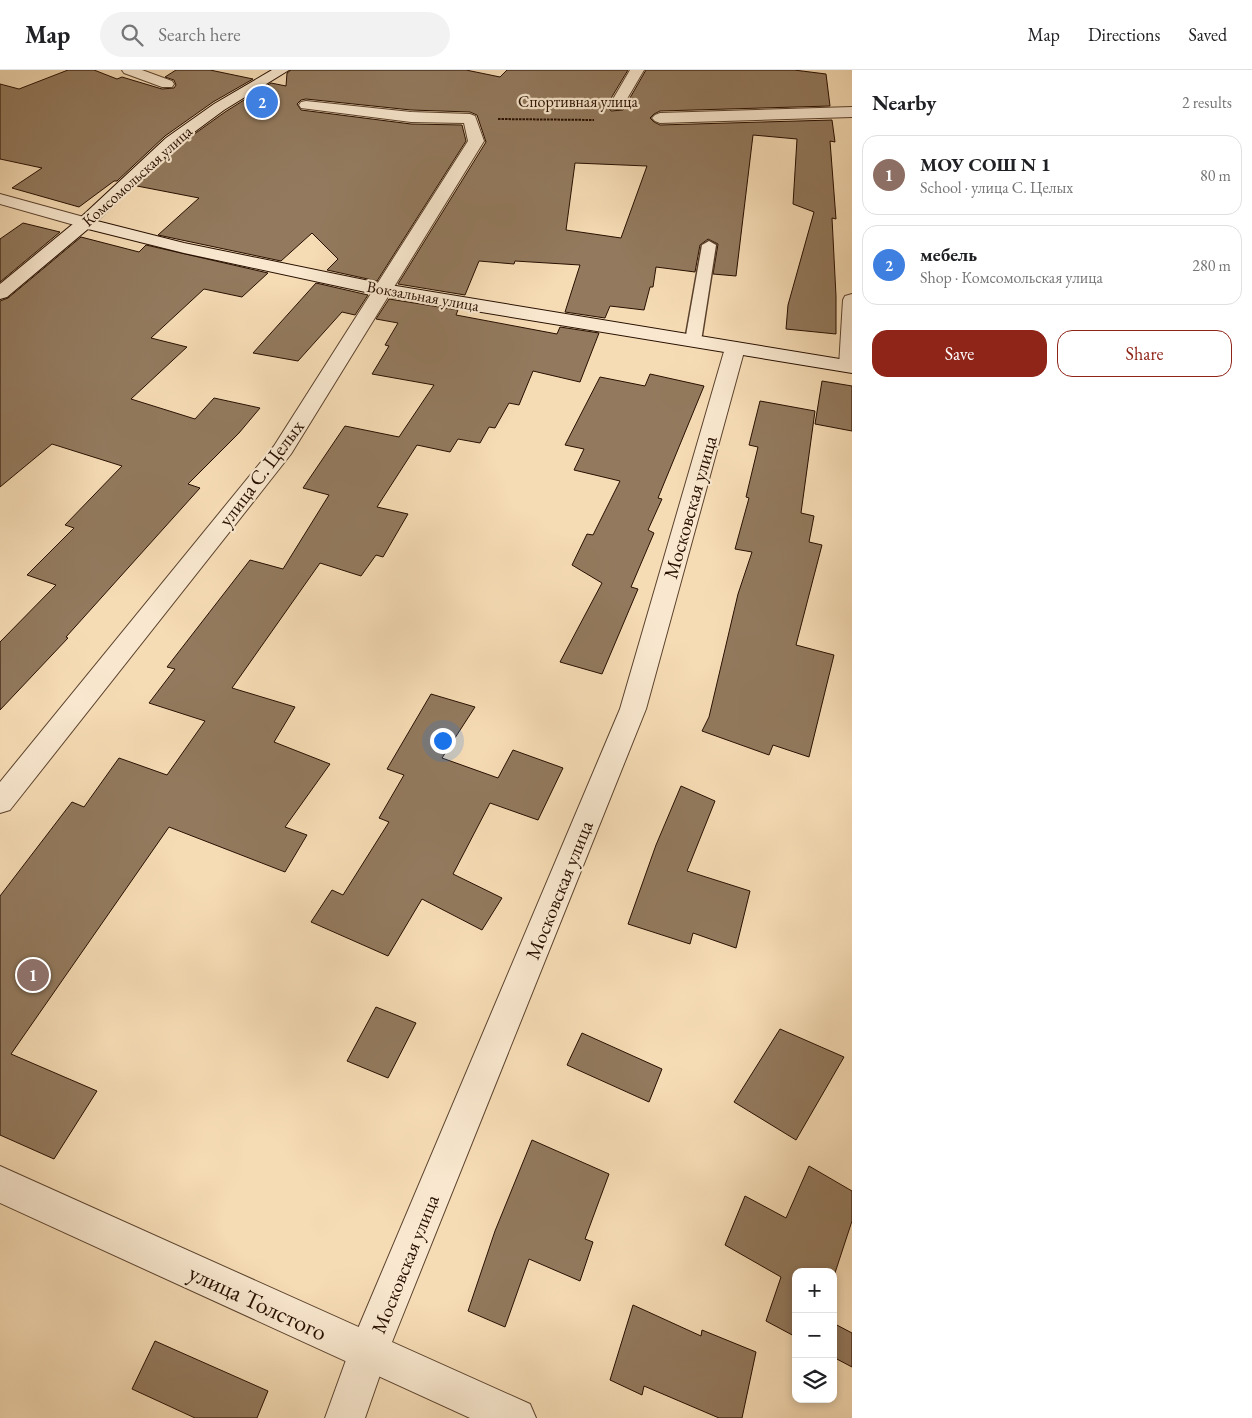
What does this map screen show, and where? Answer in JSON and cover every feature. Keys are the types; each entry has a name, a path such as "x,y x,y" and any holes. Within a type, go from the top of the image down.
{"street":[{"path":"129,70 167,84"},
{"name":"Комсомольская улица","path":"0,293 85,223 172,140 220,107 282,70"},
{"path":"616,106 637,70"},
{"path":"306,105 411,117 470,118"},
{"name":"Спортивная улица","path":"660,118 852,112"},
{"name":"улица С. Целых","path":"0,802 283,449 476,141 470,118"},
{"name":"Вокзальная улица","path":"0,199 184,248 384,290 851,367"},
{"path":"851,367 852,300"},
{"name":"Московская улица","path":"345,1418 368,1352 633,709 735,348"},
{"name":"улица Толстого","path":"0,1184 516,1418"}],"lane":[{"path":"693,342 709,245"}],"path":[{"name":"Спортивная улица","path":"470,118 601,120"}],"building":[{"path":"68,70 94,70 117,79 122,77 162,89 174,88 176,85 174,80 165,77 176,70 210,70 253,79 213,102 165,136 117,181 114,181 79,207 12,188 42,168 0,159 0,84 19,89"},
{"path":"291,70 466,70 500,77 507,70 628,70 607,105 611,111 623,110 646,70 794,70 826,74 830,106 660,111 650,118 660,125 832,120 835,142 830,141 836,219 832,218 836,334 786,329 788,305 814,212 793,204 797,139 753,135 736,276 713,274 718,244 708,239 700,245 695,272 656,267 653,287 650,287 644,310 610,306 605,318 565,312 580,265 515,261 514,264 479,261 465,295 398,284 486,142 477,115 470,112 411,110 306,99 301,100 297,104 301,110 411,124 462,125 466,141 377,281 327,270 338,259 312,233 281,261 158,235 199,198 137,186 179,145 225,112 271,83 286,86 287,73","holes":["575,163 647,166 621,238 566,230"]},
{"path":"23,223 60,232 0,282 0,239"},
{"path":"81,237 139,252 146,245 268,273 242,297 204,289 151,338 187,347 131,399 195,419 214,398 260,408 239,433 188,484 200,488 66,637 68,638 0,710 0,642 56,585 27,575 74,528 65,525 122,466 52,444 0,487 0,301 8,298"},
{"path":"316,283 368,295 355,315 342,312 298,361 253,353"},
{"path":"389,299 458,310 456,315 557,334 560,327 599,333 580,382 533,371 519,405 509,403 495,428 489,427 480,443 458,439 450,452 417,445 377,507 408,514 383,557 376,555 361,576 320,563 232,688 295,707 274,742 330,764 285,827 307,835 285,872 169,827 11,1054 97,1091 54,1159 0,1135 0,896 72,802 84,807 119,758 167,775 205,721 149,703 175,669 167,667 250,560 283,569 329,495 303,488 345,426 399,437 434,385 372,374 389,346 385,345 398,323 376,319"},
{"path":"650,374 704,386 658,498 662,499 648,530 654,533 631,587 638,589 602,674 560,662 602,583 572,565 587,534 593,535 620,481 574,470 584,449 565,445 600,377 645,386"},
{"path":"822,381 852,386 852,431 815,424"},
{"path":"760,401 815,411 801,513 814,516 809,542 822,545 796,645 834,655 809,757 773,745 769,755 702,731 709,717 738,594 752,552 735,549 749,498 746,497 758,447 749,445"},
{"path":"431,694 475,707 442,758 498,778 513,750 563,768 538,820 490,803 453,874 502,898 482,930 422,899 388,956 311,922 332,890 343,895 389,822 379,818 404,775 387,769"},
{"path":"681,786 715,801 687,871 750,891 736,948 693,933 690,944 628,924 656,845"},
{"path":"376,1007 416,1023 388,1078 347,1061"},
{"path":"780,1029 844,1057 796,1140 734,1102"},
{"path":"582,1033 662,1069 649,1102 567,1065"},
{"path":"532,1140 609,1174 585,1239 593,1242 580,1281 529,1259 505,1327 468,1311 495,1231"},
{"path":"809,1166 852,1191 852,1221 837,1268 792,1268 792,1335 766,1321 781,1277 725,1245 745,1196 786,1218"},
{"path":"633,1305 701,1336 702,1330 756,1352 742,1418 719,1418 644,1386 642,1395 610,1380"},
{"path":"837,1325 852,1333 852,1367 837,1359"},
{"path":"155,1341 268,1391 257,1418 195,1418 132,1389"}],"place":[{"name":"мебель","path":"262,102"},
{"name":"МОУ СОШ N 1","path":"33,975"}]}
